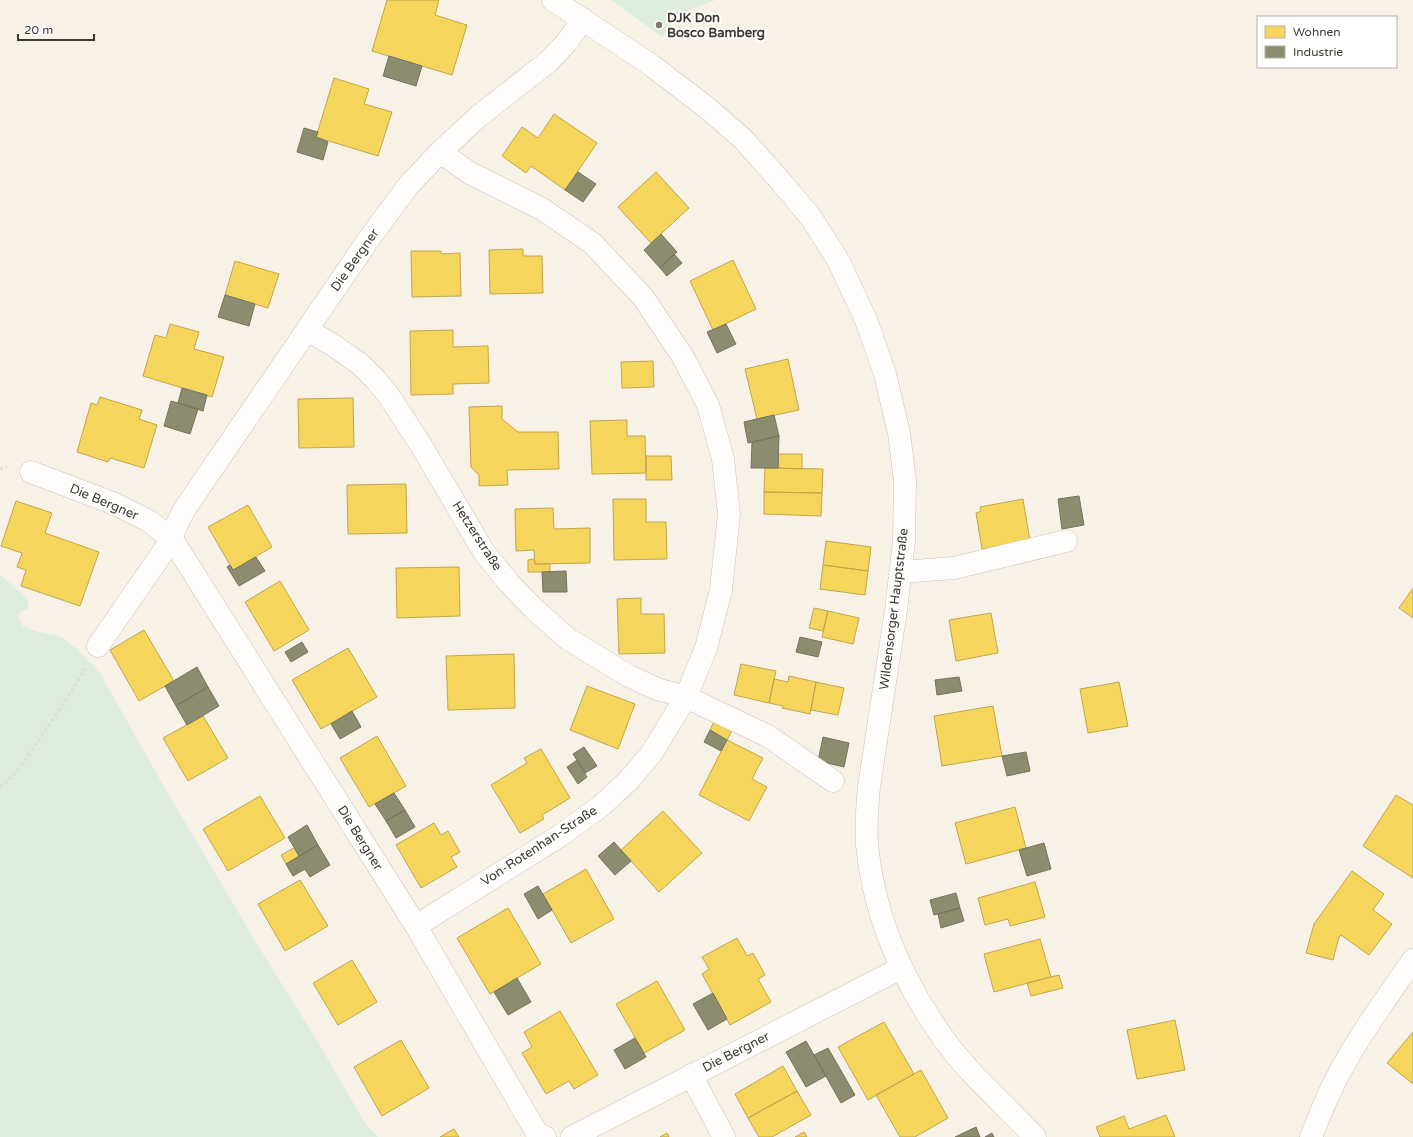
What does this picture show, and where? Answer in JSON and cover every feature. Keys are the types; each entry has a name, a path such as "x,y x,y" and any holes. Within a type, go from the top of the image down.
{"street":[{"name":"Wildensorger Hauptstraße","path":"553,0 652,65 706,107 743,139 812,219 839,262 866,320 885,374 899,433 905,480 904,541 867,811 867,844 872,881 886,932 901,968 918,999 947,1042 969,1069 1035,1137"},
{"name":"Die Bergner","path":"98,646 172,539 175,528 184,510 371,236 408,186 440,152 479,116 549,60 566,42 583,19"},
{"name":"Von-Rotenhan-Straße","path":"416,926 561,835 601,806 628,781 651,754 686,697 706,648 721,590 729,514 723,459 708,405 682,357 643,297 592,243 542,209 470,173 440,152"},
{"name":"Hetzerstraße","path":"307,330 333,345 360,364 384,390 419,442 484,552 532,608 568,639 629,676 657,689 686,697 768,736 833,781"},
{"name":"Die Bergner","path":"32,472 115,504 149,521 172,539 416,926 538,1135 545,1137"},
{"path":"900,572 954,568 1066,541"},
{"path":"1311,1137 1325,1102 1341,1070 1373,1018 1413,960"},
{"name":"Die Bergner","path":"572,1137 901,968"},
{"path":"691,1075 724,1137"}],"path":[{"path":"0,787 5,784 24,762 69,695 98,646"}],"green space":[{"name":"DJK Don Bosco Bamberg","path":"611,0 716,0 684,12 662,37"},
{"path":"0,574 27,599 29,606 17,615 23,626 65,639 100,673 162,783 257,944 315,1037 365,1123 378,1137 0,1137"}],"building: Wohnen":[{"path":"387,0 439,0 435,15 467,25 452,75 372,51"},
{"path":"334,78 369,89 364,104 392,112 378,156 316,137"},
{"path":"554,114 597,143 565,190 531,166 526,173 502,156 522,127 538,138"},
{"path":"656,172 689,208 651,243 618,207"},
{"path":"523,249 523,256 542,256 543,293 490,294 489,250"},
{"path":"411,251 441,251 441,254 460,253 461,296 412,297"},
{"path":"733,260 756,309 713,330 690,281"},
{"path":"235,261 279,274 268,308 225,295"},
{"path":"170,324 199,332 194,349 224,357 212,397 143,376 155,335 166,338"},
{"path":"453,330 453,347 488,346 489,383 453,384 453,394 411,395 410,331"},
{"path":"788,359 799,410 757,419 745,369"},
{"path":"653,361 654,387 622,388 621,362"},
{"path":"100,397 142,410 139,419 157,425 144,468 110,458 108,462 77,452 91,403 97,405"},
{"path":"353,398 354,447 299,448 298,399"},
{"path":"502,406 502,419 518,432 558,432 559,469 507,470 508,485 479,486 479,475 471,467 469,407"},
{"path":"627,420 627,436 645,436 646,473 592,474 590,421"},
{"path":"778,454 802,454 802,469 778,468"},
{"path":"646,456 671,456 672,480 646,480"},
{"path":"765,468 823,469 822,493 764,492"},
{"path":"406,484 407,533 348,534 347,485"},
{"path":"764,492 822,493 821,516 764,514"},
{"path":"613,499 646,499 646,522 666,522 667,559 614,560"},
{"path":"1023,499 1030,541 982,549 976,513 981,511 980,507"},
{"path":"16,501 52,513 45,533 99,552 80,606 21,586 26,570 17,567 22,553 1,546"},
{"path":"248,505 272,547 233,570 208,527"},
{"path":"553,508 554,529 590,528 590,563 535,564 534,550 516,551 515,509"},
{"path":"826,541 871,547 868,571 823,565"},
{"path":"534,559 535,564 550,564 550,572 528,572 528,560"},
{"path":"823,565 868,571 865,595 820,589"},
{"path":"459,567 460,616 397,618 396,568"},
{"path":"280,581 309,630 274,651 245,602"},
{"path":"1413,588 1413,618 1399,608"},
{"path":"641,598 641,614 664,614 665,653 619,654 617,599"},
{"path":"814,608 828,611 823,631 809,628"},
{"path":"828,611 859,618 853,644 822,637"},
{"path":"991,613 998,653 956,661 949,620"},
{"path":"144,630 174,681 139,701 110,650"},
{"path":"348,648 377,697 321,729 292,680"},
{"path":"514,654 515,708 448,710 446,656"},
{"path":"741,664 776,671 769,703 734,695"},
{"path":"789,676 816,682 810,714 782,708 783,706 769,703 774,679 788,682"},
{"path":"816,682 844,688 838,715 811,710"},
{"path":"1119,682 1128,726 1088,733 1080,689"},
{"path":"587,686 635,704 618,749 570,730"},
{"path":"993,706 1002,756 942,766 934,716"},
{"path":"203,716 228,758 188,781 163,738"},
{"path":"716,717 734,727 727,740 710,730"},
{"path":"377,736 406,786 369,807 340,758"},
{"path":"727,740 763,758 752,779 767,787 749,821 699,795"},
{"path":"541,749 570,798 542,815 544,819 520,833 491,785 527,763 524,758"},
{"path":"1396,795 1413,805 1413,878 1363,846"},
{"path":"260,796 285,838 228,871 203,829"},
{"path":"1015,807 1026,848 966,864 955,823"},
{"path":"663,811 702,853 659,892 621,850"},
{"path":"434,823 441,835 448,831 460,852 451,857 457,867 421,888 396,845"},
{"path":"294,848 299,856 286,864 281,855"},
{"path":"586,869 614,919 571,943 543,894"},
{"path":"1352,871 1384,894 1373,910 1392,924 1369,955 1341,935 1339,937 1333,960 1306,953 1314,924"},
{"path":"300,880 328,926 285,951 258,904"},
{"path":"1035,882 1045,917 1010,926 1008,919 985,925 978,898"},
{"path":"508,908 541,964 490,994 457,938"},
{"path":"737,938 747,956 753,953 765,975 758,979 771,1002 730,1025 702,974 709,969 702,957"},
{"path":"1040,939 1051,977 994,992 984,954"},
{"path":"352,960 377,1002 338,1025 313,983"},
{"path":"1059,975 1063,988 1031,996 1027,983"},
{"path":"657,981 685,1030 644,1053 616,1004"},
{"path":"560,1011 598,1075 574,1089 569,1081 546,1094 522,1053 532,1047 524,1032"},
{"path":"1175,1020 1185,1070 1137,1079 1127,1030"},
{"path":"884,1022 914,1074 868,1100 838,1047"},
{"path":"1413,1032 1413,1084 1387,1063"},
{"path":"401,1040 429,1088 382,1116 354,1067"},
{"path":"783,1066 797,1091 748,1118 735,1094"},
{"path":"921,1070 948,1118 915,1137 900,1137 876,1095"},
{"path":"797,1091 811,1115 772,1137 759,1137 748,1118"},
{"path":"1166,1115 1175,1137 1100,1137 1096,1127 1124,1116 1129,1129"},
{"path":"454,1129 459,1137 440,1137"},
{"path":"804,1132 807,1137 795,1137"},
{"path":"667,1133 669,1137 660,1137"}],"building: Industrie":[{"path":"389,56 422,66 416,86 383,76"},
{"path":"304,128 318,132 316,137 328,142 323,160 297,152"},
{"path":"578,172 596,184 583,202 565,190"},
{"path":"661,234 677,252 660,268 644,250"},
{"path":"674,254 682,263 667,276 660,268"},
{"path":"225,295 255,304 249,326 218,317"},
{"path":"726,324 736,344 717,353 707,332"},
{"path":"182,388 207,395 203,411 178,403"},
{"path":"171,401 198,409 190,434 164,426"},
{"path":"774,415 779,436 748,443 744,422"},
{"path":"779,436 778,468 751,468 752,442"},
{"path":"1079,496 1084,525 1062,529 1058,499"},
{"path":"256,557 265,571 239,586 227,567 230,565 233,570"},
{"path":"566,571 567,592 543,592 542,572"},
{"path":"800,637 822,642 818,657 796,652"},
{"path":"302,642 308,652 291,662 285,652"},
{"path":"197,667 208,687 176,706 165,686"},
{"path":"959,677 962,691 937,695 935,680"},
{"path":"208,687 219,706 187,725 176,706"},
{"path":"352,711 361,727 340,739 331,724"},
{"path":"710,730 727,740 721,751 704,742"},
{"path":"823,737 849,743 844,767 818,761"},
{"path":"584,747 597,766 585,773 573,754"},
{"path":"1026,752 1030,771 1007,776 1002,756"},
{"path":"577,760 587,777 578,784 567,767"},
{"path":"394,793 405,810 386,821 375,804"},
{"path":"405,810 415,827 396,838 386,821"},
{"path":"307,825 318,845 299,856 288,837"},
{"path":"614,842 631,861 615,875 598,856"},
{"path":"1044,843 1051,869 1027,876 1019,850"},
{"path":"318,845 330,865 310,877 305,869 293,876 286,864"},
{"path":"538,886 552,910 538,919 524,894"},
{"path":"956,893 960,908 934,915 930,900"},
{"path":"960,908 964,921 941,928 938,914"},
{"path":"517,978 531,1002 508,1015 494,992"},
{"path":"713,993 727,1019 708,1030 693,1004"},
{"path":"635,1038 646,1057 625,1069 614,1050"},
{"path":"806,1041 826,1076 806,1087 786,1052"},
{"path":"828,1048 855,1095 841,1103 814,1055"},
{"path":"976,1127 980,1137 955,1137"},
{"path":"992,1133 994,1137 985,1137"}],"place":[{"name":"DJK Don Bosco Bamberg","path":"659,25"}]}
